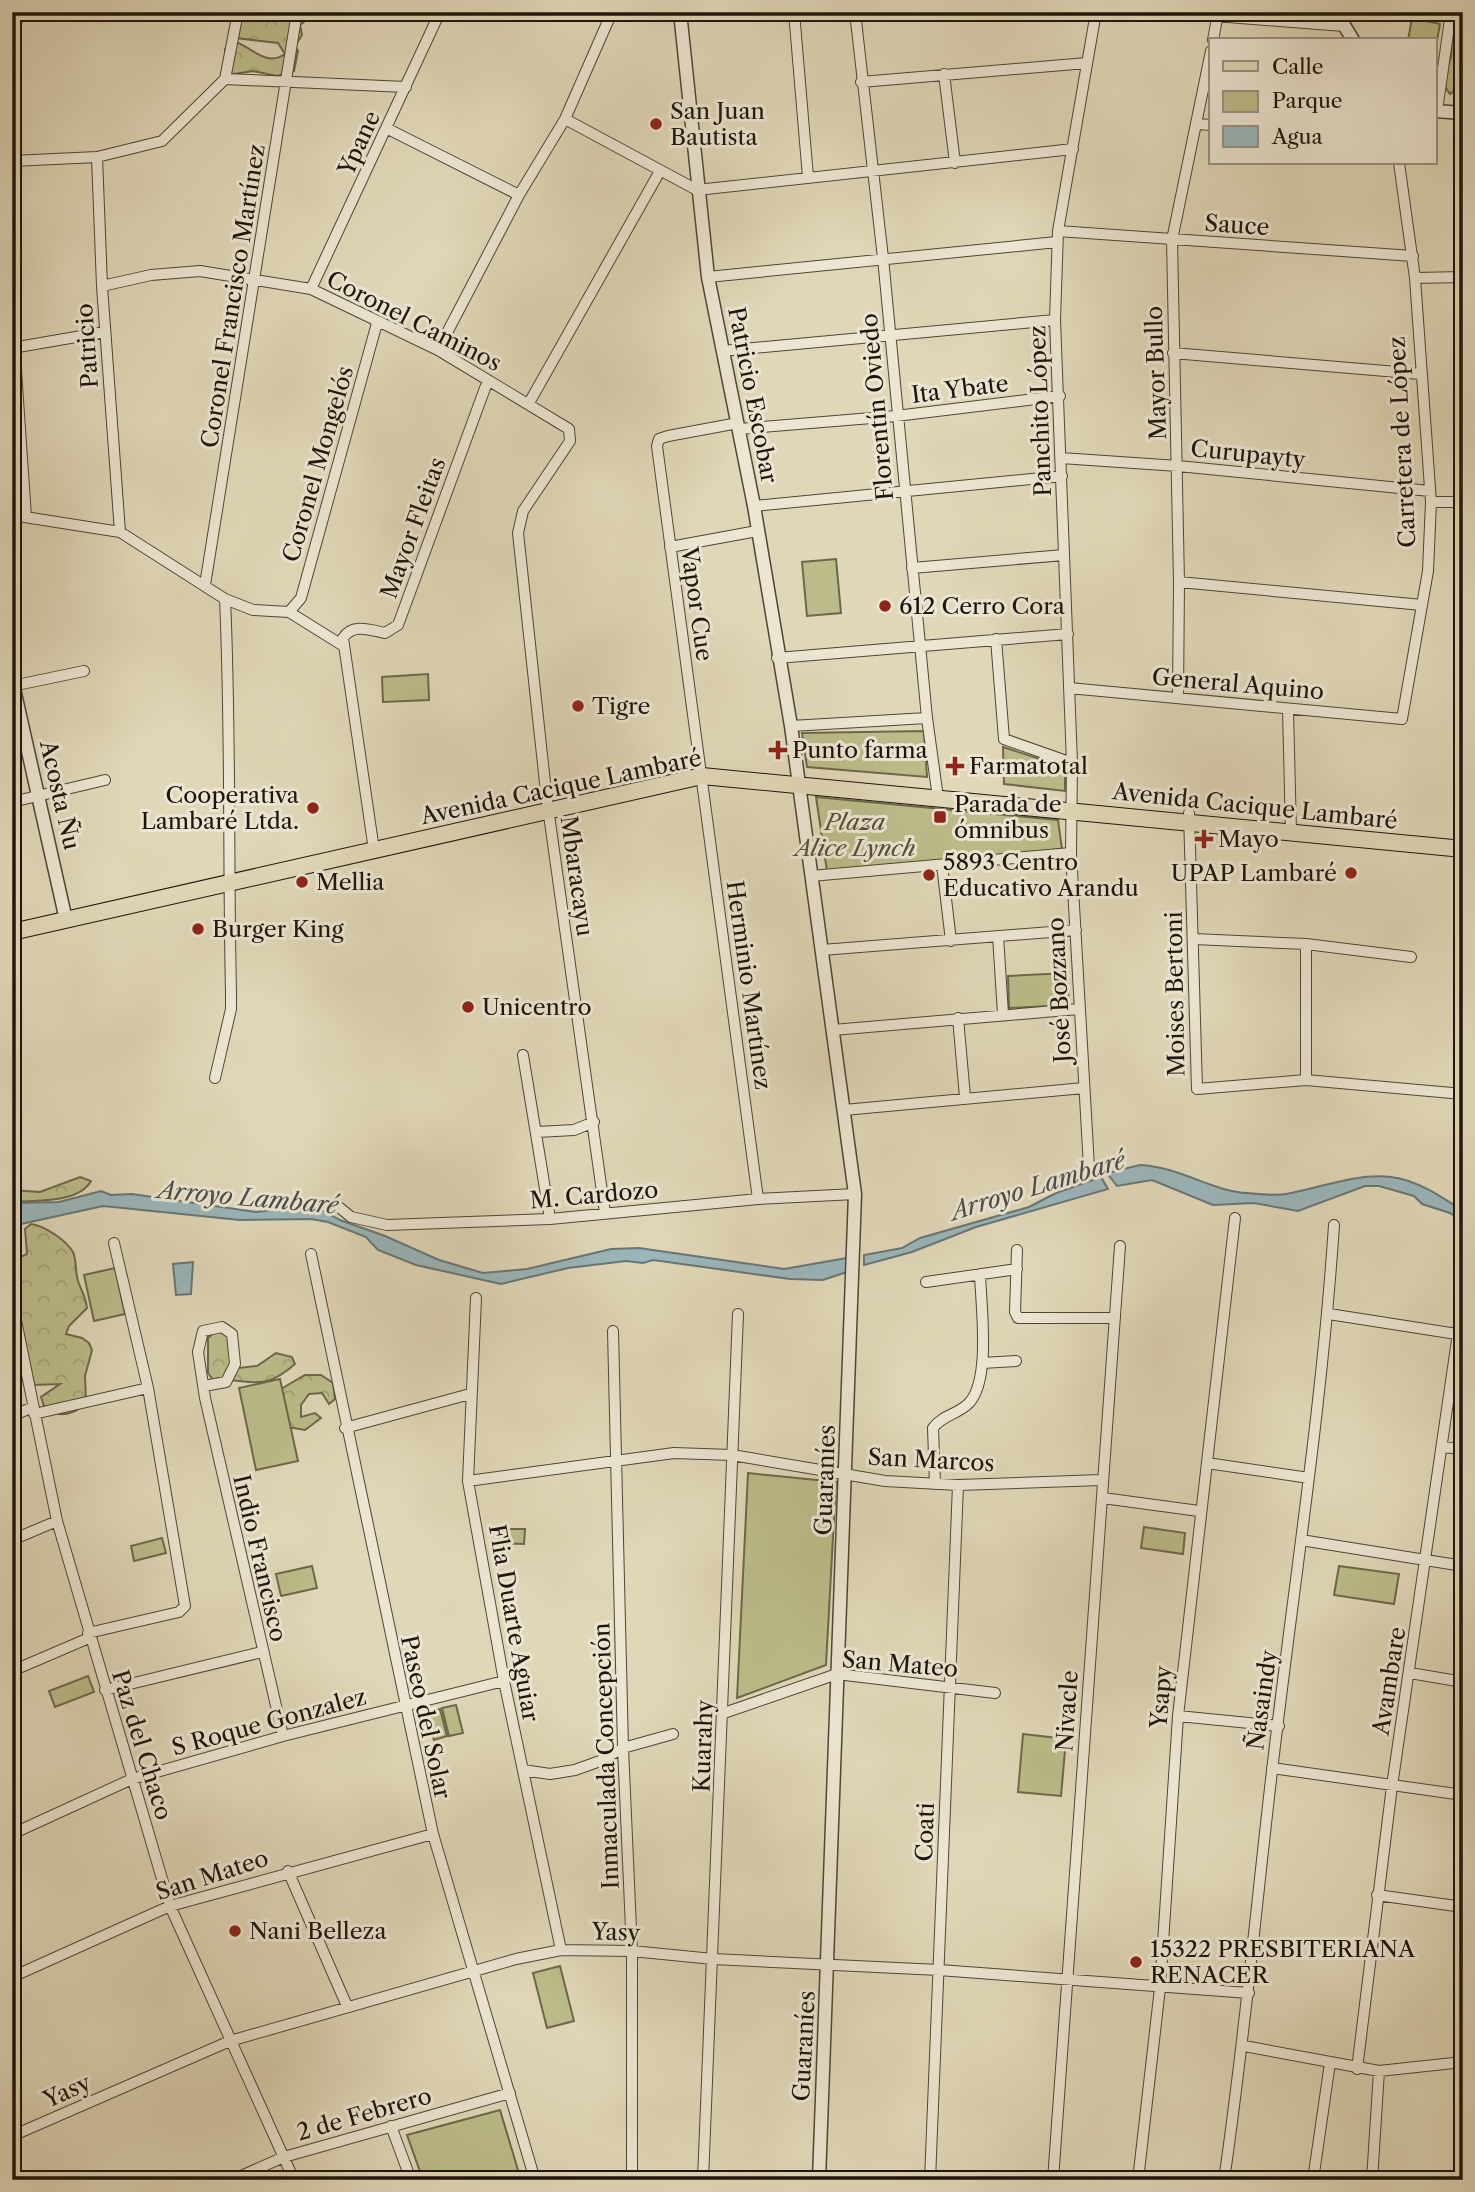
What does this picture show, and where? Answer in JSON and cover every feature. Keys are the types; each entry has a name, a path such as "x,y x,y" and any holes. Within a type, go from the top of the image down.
{"main road":[{"name":"Avenida Cacique Lambaré","path":"12,923 65,915 701,772 1292,828 1463,849"},
{"name":"Avenida Cacique Lambaré","path":"1292,828 1463,839"},
{"name":"Avenida Cacique Lambaré","path":"12,932 65,915"}],"street":[{"path":"12,85 17,12"},
{"path":"12,161 97,157 162,142 225,79 238,12"},
{"name":"Coronel Francisco Martínez","path":"205,585 297,12"},
{"name":"Ypane","path":"311,289 388,129 440,12"},
{"path":"438,350 519,195 565,119 612,12"},
{"name":"Patricio Escobar","path":"680,12 708,277 754,506 798,780"},
{"path":"794,12 808,177"},
{"name":"Florentín Oviedo","path":"855,12 861,82 874,172 904,492 937,794"},
{"name":"Panchito López","path":"1072,807 1060,396 1055,320 1058,236 1097,12"},
{"path":"1164,12 1344,26"},
{"path":"1336,12 1352,38"},
{"path":"1451,12 1436,111 1463,113"},
{"path":"1213,38 1218,15"},
{"name":"Mayor Bullo","path":"1178,698 1178,466 1172,240 1209,61"},
{"path":"861,82 1087,63"},
{"path":"944,74 955,163"},
{"path":"225,79 406,88"},
{"path":"565,119 697,190 1073,149"},
{"path":"1197,124 1209,125"},
{"path":"388,129 519,195"},
{"name":"Patricio","path":"97,157 102,286 120,532"},
{"name":"Carretera de López","path":"1399,164 1413,256 1430,496 1428,571 1402,719"},
{"path":"528,403 660,171"},
{"name":"Sauce","path":"708,277 1058,236 1172,240 1413,256"},
{"name":"Coronel Caminos","path":"102,286 186,271 256,278 311,289 438,350 567,426 571,433"},
{"path":"1415,278 1463,277"},
{"path":"12,312 17,446 26,517"},
{"path":"722,351 1055,320"},
{"name":"Coronel Mongelós","path":"289,612 301,598 377,323"},
{"path":"14,348 105,332"},
{"path":"1173,353 1421,374"},
{"name":"Mayor Fleitas","path":"342,645 345,634 352,630 385,633 398,625 488,380"},
{"name":"Ita Ybate","path":"662,437 739,426 897,416 1060,396"},
{"name":"Mbaracayu","path":"571,433 570,441 523,510 518,533 547,807 605,1213"},
{"name":"Vapor Cue","path":"662,437 657,446 701,772"},
{"name":"Curupayty","path":"1061,458 1178,466 1463,502"},
{"path":"754,506 1062,476"},
{"path":"12,515 120,532 225,599 253,610 289,612 342,645 351,680 373,846"},
{"path":"670,547 757,531"},
{"path":"912,568 1064,555"},
{"path":"1179,582 1422,605"},
{"path":"215,1079 231,1009 228,878 230,716 225,599"},
{"path":"777,658 1068,634"},
{"path":"996,639 1004,739 1072,763"},
{"path":"13,684 84,671"},
{"name":"Acosta Ñu","path":"13,684 65,915"},
{"name":"General Aquino","path":"1069,688 1402,719"},
{"path":"1288,709 1292,828"},
{"path":"791,726 927,718"},
{"name":"Herminio Martínez","path":"701,772 758,1199"},
{"path":"12,802 105,779"},
{"name":"Guaraníes","path":"798,780 855,1194 854,1283 819,2180"},
{"name":"José Bozzano","path":"1072,807 1070,853 1089,1167"},
{"name":"Moises Bertoni","path":"1189,818 1197,1089 1306,1080"},
{"path":"811,876 1070,853"},
{"path":"942,865 950,941"},
{"path":"822,950 1076,930"},
{"path":"998,936 1003,1014"},
{"path":"1194,939 1306,944 1411,957"},
{"path":"1306,944 1306,1080 1463,1094"},
{"path":"833,1030 1079,1009"},
{"path":"958,1018 965,1097"},
{"path":"523,1055 550,1219"},
{"path":"844,1110 1084,1088"},
{"path":"537,1132 574,1130 594,1122"},
{"name":"M. Cardozo","path":"340,1208 351,1217 387,1226 550,1219 758,1199 855,1194"},
{"name":"Ysapy","path":"1138,2180 1160,1988 1178,1716 1199,1511 1235,1218"},
{"name":"Ñasaindy","path":"1224,2180 1244,2046 1272,1768 1329,1314 1334,1225"},
{"path":"12,1671 89,1635 179,1612 185,1606 148,1388 114,1243"},
{"name":"Nivacle","path":"1053,2180 1104,1498 1101,1480 1120,1246"},
{"path":"1017,1251 1015,1312 1018,1318 1113,1318"},
{"name":"Paseo del Solar","path":"311,1254 345,1428 433,1834 535,2180"},
{"path":"926,1282 1017,1269"},
{"path":"935,1484 933,1428 938,1421 968,1405 976,1392 982,1363 980,1274"},
{"name":"Flia Duarte Aguiar","path":"476,1298 468,1481 504,1681 561,1950"},
{"name":"Avambare","path":"1357,2069 1392,1786 1463,1299"},
{"name":"Paz del Chaco","path":"12,1301 57,1521 170,1906 294,2180"},
{"name":"Kuarahy","path":"703,2180 724,1713 738,1314"},
{"path":"1329,1314 1460,1334"},
{"name":"Indio Francisco","path":"204,1387 226,1382 234,1364 232,1334 222,1327 203,1331 200,1339 204,1387 283,1736"},
{"name":"Inmaculada Concepción","path":"613,1331 623,1748 632,1951 632,2180"},
{"path":"982,1363 1016,1361"},
{"path":"12,1416 148,1388"},
{"path":"345,1428 470,1394"},
{"path":"1442,1447 1463,1449"},
{"name":"San Marcos","path":"468,1481 674,1452 733,1455 885,1482 958,1485 1101,1480"},
{"path":"1207,1463 1309,1478"},
{"name":"Coati","path":"930,2180 958,1485"},
{"path":"1104,1498 1199,1511"},
{"path":"12,1540 57,1521"},
{"path":"1301,1541 1463,1566"},
{"path":"105,1690 262,1652"},
{"path":"1410,1673 1463,1682"},
{"name":"San Mateo","path":"724,1713 837,1674 995,1693"},
{"name":"S Roque Gonzalez","path":"12,1834 132,1779 283,1736 504,1681"},
{"path":"1178,1716 1279,1726"},
{"path":"523,1770 550,1774 575,1770 600,1762 623,1748 673,1734"},
{"path":"1272,1768 1463,1794"},
{"name":"San Mateo","path":"12,1977 170,1906 288,1871 433,1834"},
{"path":"288,1871 347,2006"},
{"path":"1377,1895 1463,1907"},
{"name":"Yasy","path":"12,2136 230,2041 347,2006 561,1950 632,1951 829,1967 939,1970 1249,1993"},
{"path":"1244,2046 1379,2071 1463,2062"},
{"path":"1313,2180 1330,2063"},
{"path":"1372,2180 1379,2071"},
{"name":"2 de Febrero","path":"232,2180 284,2157 510,2093"},
{"path":"391,2126 411,2180"}],"green space":[{"path":"234,12 274,12 278,19 285,18 291,12 304,15 305,21 300,25 302,35 295,46 298,51 294,71 277,76 253,71 228,75 225,49 236,42 266,57 285,54 278,43 236,38 230,30"},
{"path":"1412,18 1440,24 1436,46 1436,38 1408,38"},
{"path":"1463,25 1463,83 1450,94 1443,79 1452,54 1450,33"},
{"path":"836,559 841,613 807,616 802,562"},
{"path":"428,674 429,700 383,702 382,677"},
{"path":"924,731 927,777 807,767 802,733"},
{"path":"1003,747 1065,767 1065,791 1004,784"},
{"name":"Plaza Alice Lynch","path":"816,797 1058,820 1062,849 827,871"},
{"path":"1067,973 1069,1005 1009,1008 1008,976"},
{"path":"80,1177 91,1181 76,1194 55,1199 12,1202 12,1190 40,1192"},
{"path":"31,1224 55,1234 73,1252 77,1278 87,1308 69,1326 66,1334 82,1338 89,1343 92,1350 85,1376 86,1402 67,1414 56,1414 45,1409 41,1397 60,1384 32,1385 12,1371 12,1261 27,1254 25,1229"},
{"path":"115,1268 125,1314 94,1321 84,1275"},
{"path":"217,1330 229,1332 231,1369 257,1366 276,1353 292,1357 295,1364 264,1382 213,1380 208,1373 208,1338"},
{"path":"305,1375 321,1375 333,1383 335,1399 329,1404 322,1393 309,1394 301,1405 301,1417 315,1413 321,1418 305,1430 287,1427 281,1389"},
{"path":"280,1379 298,1461 256,1470 239,1388"},
{"path":"748,1473 836,1482 826,1665 737,1698"},
{"path":"1144,1527 1185,1533 1183,1554 1141,1548"},
{"path":"499,1529 525,1529 524,1544 498,1543"},
{"path":"162,1538 166,1553 134,1561 131,1546"},
{"path":"312,1566 317,1588 281,1596 276,1574"},
{"path":"1339,1566 1399,1574 1394,1604 1334,1595"},
{"path":"88,1676 94,1692 55,1707 49,1691"},
{"path":"456,1705 463,1733 449,1736 442,1708"},
{"path":"440,1709 447,1736 434,1740 426,1713"},
{"path":"1023,1734 1066,1739 1061,1796 1018,1792"},
{"path":"560,1966 574,2021 547,2028 533,1973"},
{"path":"500,2110 521,2180 423,2180 407,2135"}],"water":[{"path":"1140,1165 1169,1170 1235,1192 1267,1195 1286,1194 1364,1177 1391,1177 1420,1185 1447,1200 1463,1211 1463,1222 1450,1213 1422,1204 1414,1196 1379,1186 1365,1186 1298,1211 1254,1203 1213,1205 1152,1180 1117,1186 1107,1173"},
{"path":"1101,1177 1108,1189 976,1227 912,1252 864,1265 864,1255 902,1248 920,1238 1029,1207 1056,1193"},
{"path":"101,1191 111,1195 132,1194 256,1212 313,1205 340,1220 439,1260 483,1273 527,1269 611,1249 639,1248 784,1269 847,1258 847,1272 823,1280 790,1279 653,1260 568,1268 501,1284 416,1265 378,1250 366,1237 328,1222 311,1219 240,1220 103,1206 12,1226 12,1203 59,1202"},
{"path":"193,1262 191,1294 176,1295 173,1264"}],"place":[{"name":"San Juan Bautista","path":"656,124"},
{"name":"612 Cerro Cora","path":"885,606"},
{"name":"Tigre","path":"578,706"},
{"name":"Punto farma","path":"778,750"},
{"name":"Farmatotal","path":"955,766"},
{"name":"Cooperativa Lambaré Ltda.","path":"313,808"},
{"name":"Parada de ómnibus","path":"940,817"},
{"name":"Mayo","path":"1204,839"},
{"name":"UPAP Lambaré","path":"1351,873"},
{"name":"5893 Centro Educativo Arandu","path":"929,875"},
{"name":"Mellia","path":"302,882"},
{"name":"Burger King","path":"198,929"},
{"name":"Unicentro","path":"468,1007"},
{"name":"Nani Belleza","path":"235,1931"},
{"name":"15322 PRESBITERIANA RENACER","path":"1136,1962"}],"water label":[{"name":"Arroyo Lambaré","path":"1038,1186"},
{"name":"Arroyo Lambaré","path":"248,1198"}]}
